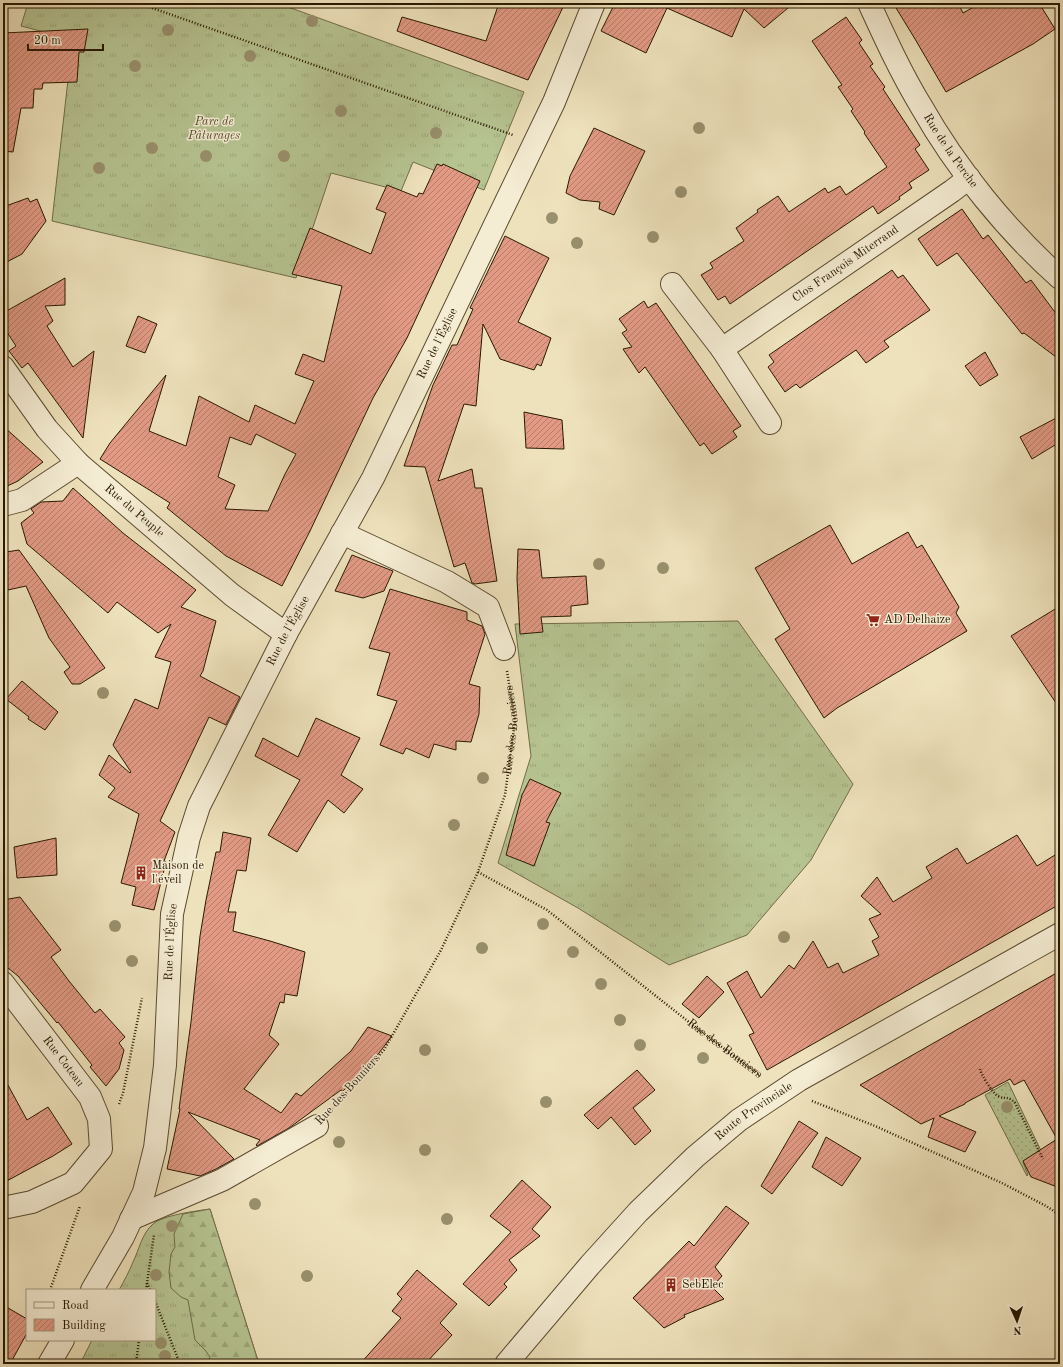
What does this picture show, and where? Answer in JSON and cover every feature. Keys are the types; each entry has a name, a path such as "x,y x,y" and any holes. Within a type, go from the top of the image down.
{"street":[{"name":"Rue de l'Église","path":"93,1289 123,1238 144,1192 155,1148 165,1065 172,914 189,837 199,806 286,634 373,478 554,102 594,3"},
{"name":"Rue de la Perche","path":"869,3 902,72 921,107 969,178 1014,232 1060,278"},
{"name":"Clos François Miterrand","path":"722,349 969,178"},
{"path":"672,284 722,349 770,424"},
{"name":"Rue du Peuple","path":"3,367 47,429 78,463 232,595 286,634"},
{"path":"3,505 22,500 78,463"},
{"path":"342,533 447,582 488,607 504,649"},
{"name":"Route Provinciale","path":"506,1364 604,1250 659,1191 695,1157 739,1120 785,1088 1060,934"},
{"name":"Rue Coteau","path":"3,983 90,1097 99,1119 101,1149 73,1183 32,1202 3,1208"},
{"name":"Rue des Bonniers","path":"131,1220 222,1180 317,1126"},
{"path":"49,1364 62,1341"}],"path":[{"path":"138,3 534,143"},
{"name":"Rue des Bonniers","path":"317,1126 384,1050 441,950 478,872 505,795 515,721 504,649"},
{"name":"Rue des Bonniers","path":"478,872 547,910 760,1076 818,1104 875,1126 934,1154 1002,1183 1060,1215"},
{"path":"117,1110 123,1092 144,991"},
{"path":"980,1069 993,1093 998,1096 1010,1098 1015,1103 1044,1159"},
{"path":"50,1289 80,1206"},
{"path":"146,1289 155,1229"},
{"path":"147,1282 150,1289"},
{"path":"156,1304 180,1364"},
{"path":"136,1364 139,1341"}],"green space":[{"name":"Parc de Pâturages","path":"28,3 277,3 524,92 484,190 413,162 401,191 331,173 296,278 52,221 73,36 44,32 21,26"},
{"path":"738,621 853,784 811,860 747,935 669,965 578,908 498,863 531,756 515,624"},
{"path":"1008,1082 1045,1159 1034,1156 1023,1162 1028,1175 1027,1176 985,1095"},
{"path":"210,1209 259,1364 80,1364 92,1341 156,1341 156,1289 120,1289 130,1269 143,1237 149,1228 164,1218 188,1212"},
{"path":"210,1209 259,1364 207,1364 210,1357 195,1340 188,1300 181,1297 171,1288 169,1272 171,1254 175,1247 174,1234 183,1214"}],"building":[{"path":"499,3 565,3 528,80 397,31 402,17 486,41"},
{"path":"615,3 794,3 764,28 744,9 732,37 667,8 646,53 601,31"},
{"path":"893,3 958,3 963,13 981,3 1039,3 1055,29 1033,44 946,92"},
{"path":"846,17 862,40 859,43 873,64 870,66 885,87 883,89 920,145 915,149 929,170 909,183 912,188 899,197 900,199 878,214 873,206 730,304 725,296 718,300 701,275 713,268 710,263 744,241 736,228 758,212 757,210 778,196 789,212 825,188 828,193 840,186 846,195 887,167 851,111 853,109 838,87 842,85 812,41"},
{"path":"88,29 84,52 79,52 77,82 43,83 42,89 34,89 33,108 21,108 13,152 3,151 3,33"},
{"path":"594,128 645,151 614,215 599,209 600,202 580,200 566,193 570,176"},
{"path":"437,164 442,166 443,164 480,181 407,338 373,398 310,531 282,586 226,556 167,508 170,503 100,459 110,443 166,375 149,431 186,446 199,396 249,422 255,405 295,424 314,381 295,374 303,354 324,362 342,286 292,274 310,228 371,254 386,213 376,209 387,185 417,197 419,193 423,194","holes":["256,434 296,454 268,511 225,509 235,485 218,477 230,437 251,445"]},
{"path":"28,198 30,202 37,199 46,221 22,254 3,264 3,207"},
{"path":"962,209 983,239 988,235 1026,283 1031,280 1060,319 1060,360 1024,333 1022,334 957,253 937,266 918,239"},
{"path":"505,236 549,258 518,322 551,338 541,366 537,364 534,370 500,359 483,324 476,406 464,404 438,481 472,469 475,488 482,488 497,581 475,584 472,583 465,563 454,567 425,467 404,466 433,385 452,345 457,345 473,309 470,308"},
{"path":"892,270 898,278 903,275 930,310 884,341 889,347 866,363 856,350 800,388 796,384 785,392 768,367 774,362 769,355"},
{"path":"65,278 65,305 45,306 53,321 47,326 73,367 94,351 83,438 28,363 22,368 9,351 16,346 3,326 3,313"},
{"path":"644,301 648,308 656,303 741,426 733,431 737,437 712,454 704,443 700,446 645,367 639,373 623,349 632,347 622,333 627,330 619,319"},
{"path":"138,316 157,324 145,353 126,346"},
{"path":"985,352 998,375 980,386 965,366"},
{"path":"524,412 562,420 564,449 526,448"},
{"path":"1060,416 1060,442 1032,459 1020,437"},
{"path":"3,426 43,462 18,481 3,488"},
{"path":"73,488 123,533 196,590 181,607 216,621 203,671 200,676 240,697 226,725 209,717 160,821 175,832 164,861 166,862 154,910 132,905 136,887 121,883 139,814 108,797 115,788 99,775 109,755 130,773 131,772 113,745 135,699 158,709 171,662 155,657 171,624 158,633 117,602 108,613 27,544 21,523 34,513 31,509 41,502 63,501"},
{"name":"AD Delhaize","path":"830,525 852,564 908,532 917,548 922,545 959,607 956,613 967,631 837,708 824,718 775,639 790,629 755,568"},
{"path":"518,549 539,550 542,578 586,576 588,604 571,606 571,616 541,617 543,632 520,634 517,579"},
{"path":"19,550 105,668 80,684 72,684 64,672 70,667 49,638 26,586 8,590 3,566 6,552"},
{"path":"352,555 393,571 384,591 363,598 335,591"},
{"path":"390,589 467,612 467,620 482,626 485,634 469,684 480,687 479,714 471,742 456,741 456,750 434,744 429,758 406,748 403,754 380,745 397,701 377,695 390,653 369,648"},
{"path":"1060,606 1060,709 1011,636"},
{"path":"22,681 58,712 45,730 28,719 29,717 6,699"},
{"path":"316,718 360,738 341,775 363,789 344,813 328,800 297,852 268,835 300,780 255,756 263,738 298,757"},
{"path":"530,779 561,793 546,822 550,823 534,866 506,855 522,795"},
{"path":"223,832 251,838 246,871 237,870 228,912 236,912 233,931 305,952 297,996 285,994 284,1003 280,1002 269,1035 279,1044 244,1089 281,1113 296,1093 301,1096 351,1051 368,1027 392,1036 369,1066 343,1091 341,1090 289,1128 257,1146 256,1145 260,1140 188,1112 234,1159 200,1176 167,1169 180,1109 200,936 216,852 220,852"},
{"path":"1017,835 1037,866 1060,852 1060,904 767,1070 749,1035 754,1033 727,983 747,971 761,998 789,965 794,969 813,941 828,968 838,963 843,973 879,955 872,941 879,937 869,919 881,914 861,896 877,877 893,902 932,878 926,867 957,848 967,864"},
{"path":"56,838 57,875 17,878 14,847"},
{"path":"20,897 61,950 51,957 69,981 95,1013 100,1009 125,1037 119,1043 124,1050 119,1069 106,1086 90,1067 92,1065 58,1022 57,1023 18,976 3,964 3,900"},
{"path":"1060,971 1060,1188 1031,1177 1023,1161 1057,1139 1024,1080 1014,1085 1010,1079 965,1104 939,1116 976,1132 965,1152 928,1137 934,1118 921,1124 860,1085"},
{"path":"707,976 724,992 699,1018 682,1004"},
{"path":"637,1070 655,1090 633,1108 651,1131 635,1145 611,1117 598,1129 584,1115"},
{"path":"3,1076 27,1120 48,1107 72,1144 3,1183"},
{"path":"799,1121 818,1133 772,1194 761,1186"},
{"path":"826,1137 861,1158 842,1186 812,1167"},
{"path":"522,1180 551,1207 532,1229 540,1236 509,1260 517,1270 504,1284 507,1287 489,1306 463,1284 511,1232 490,1216"},
{"path":"726,1206 749,1223 715,1267 722,1276 712,1287 724,1299 684,1315 685,1317 664,1328 633,1298 689,1241 694,1246"},
{"path":"417,1270 457,1304 440,1323 452,1335 425,1364 360,1364 401,1318 392,1311 402,1299 397,1294"},
{"path":"3,1305 26,1318 26,1335 10,1364 3,1364"}],"place":[{"name":"AD Delhaize","path":"873,620"},
{"name":"Maison de l'éveil","path":"141,873"},
{"name":"SebElec","path":"671,1285"}]}
